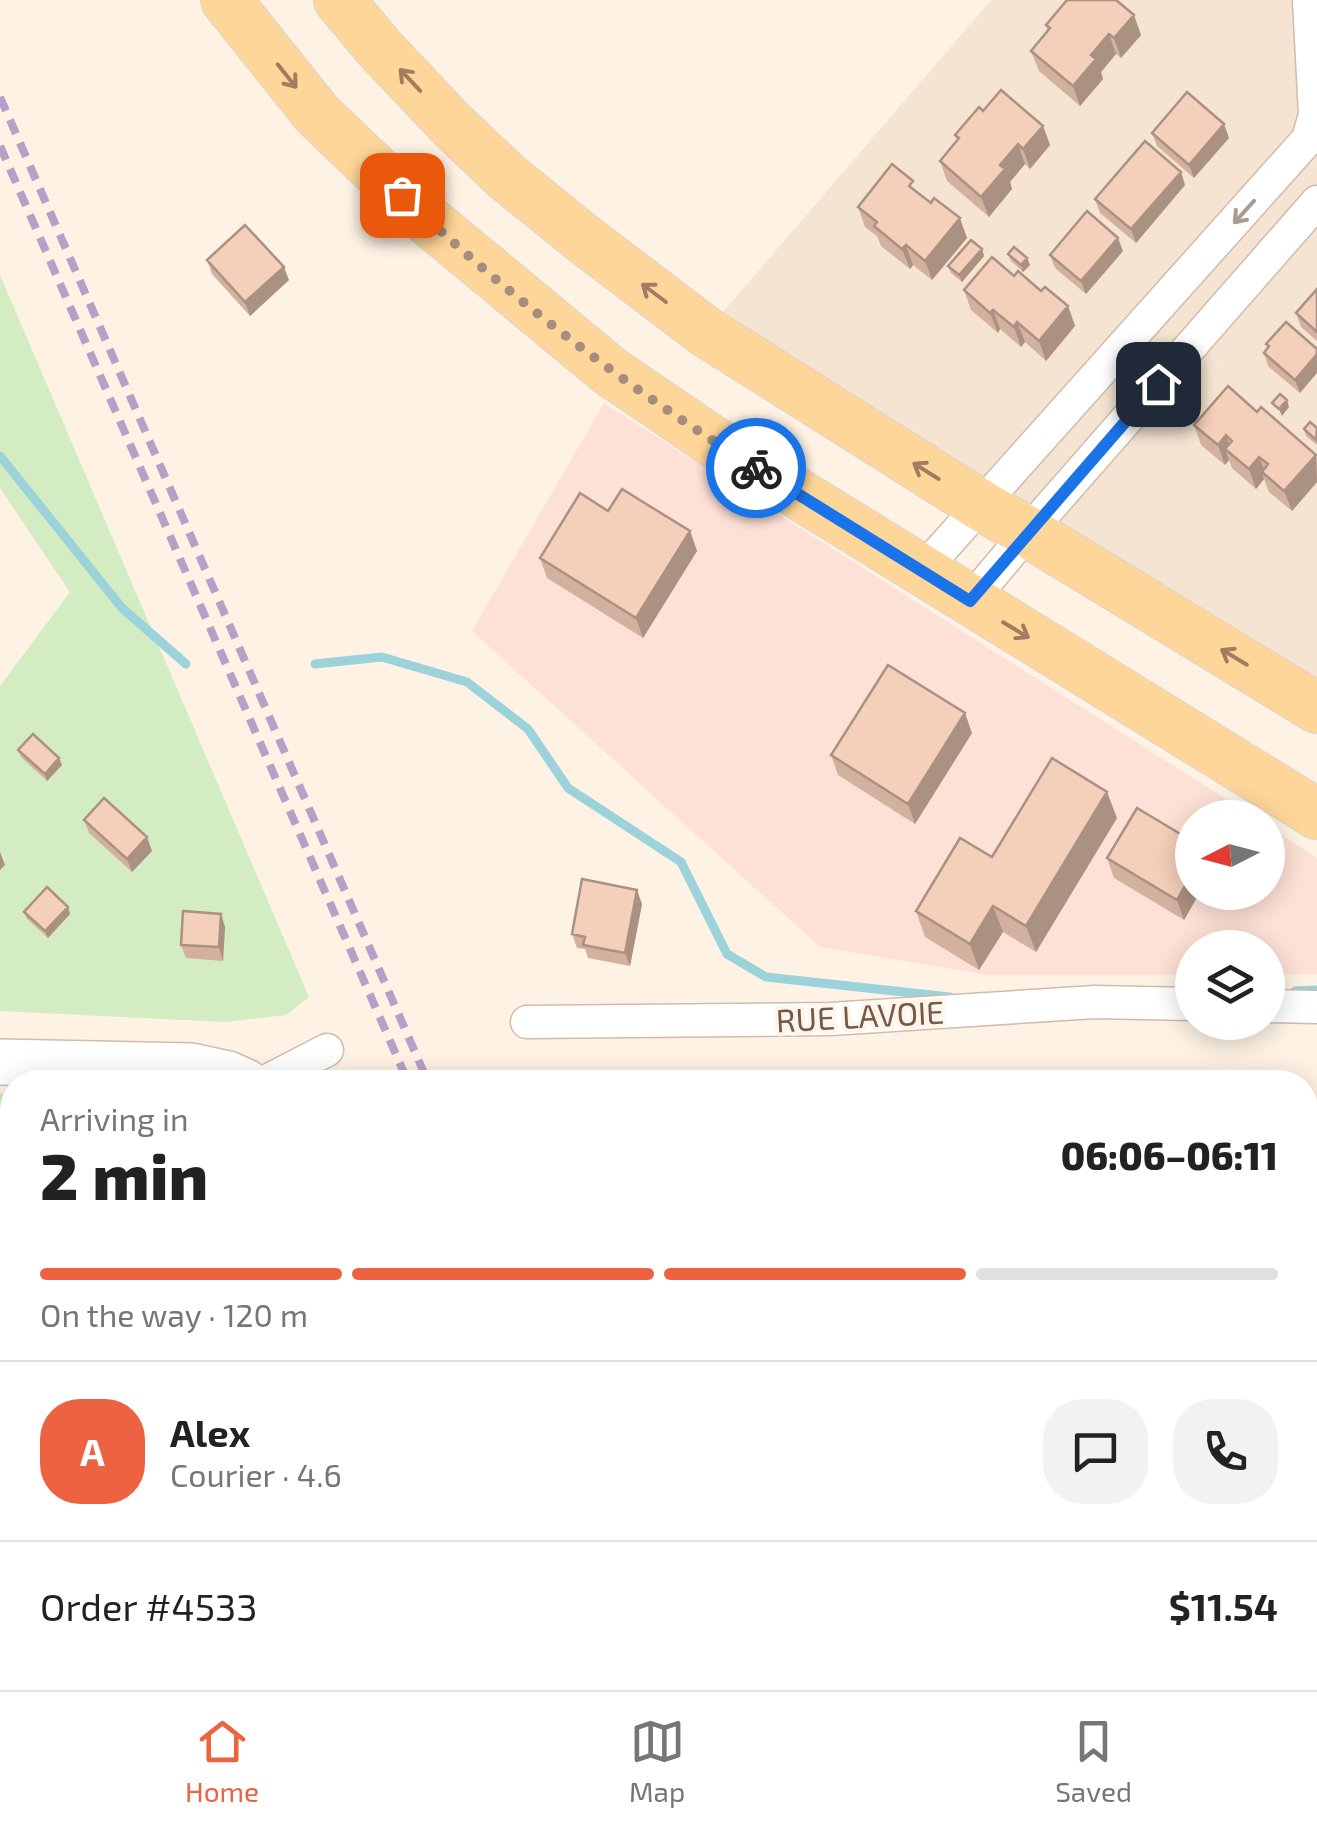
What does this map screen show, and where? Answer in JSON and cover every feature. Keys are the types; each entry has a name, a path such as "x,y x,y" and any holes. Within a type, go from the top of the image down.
{"main road":[{"path":"226,0 317,114 430,222 612,372 922,571 1317,814"},
{"path":"339,0 452,125 507,177 706,332 982,506 1317,708"}],"street":[{"path":"922,571 1308,139 1315,115 1309,0"},
{"path":"970,601 1315,204 1278,174"},
{"name":"RUE LAVOIE","path":"527,1022 831,1019 1094,1002 1175,1004"},
{"path":"1285,1006 1317,1007"},
{"path":"288,1070 327,1050"},
{"path":"0,1062 191,1066 210,1070"}],"shaded area":[{"path":"991,0 1317,0 1317,708 706,332"},
{"path":"604,403 1227,800 1175,800 1175,910 1285,910 1285,837 1317,858 1317,974 1285,975 1285,930 1175,930 1175,975 988,975 820,947 472,631"}],"green space":[{"path":"0,275 309,997 286,1015 225,1022 0,1011 0,686 70,592 0,488"}],"building":[{"path":"1067,0 1116,0 1134,15 1114,38 1109,34 1091,55 1096,59 1073,86 1031,51"},
{"path":"1001,90 1043,126 1023,149 1018,144 1000,165 1005,169 981,197 940,161 959,138 955,135 979,107 983,111"},
{"path":"1187,92 1224,124 1189,165 1152,133"},
{"path":"1145,141 1181,172 1131,229 1095,199"},
{"path":"892,164 913,181 909,186 931,203 934,198 960,218 925,261 906,245 902,249 858,207"},
{"path":"1087,211 1118,238 1081,281 1050,255"},
{"path":"245,225 284,267 245,302 207,260"},
{"path":"971,240 982,249 959,275 948,266"},
{"path":"1014,247 1027,258 1021,265 1008,254"},
{"path":"992,257 1014,276 1018,271 1041,291 1045,287 1068,306 1039,341 1017,322 1014,327 993,310 990,313 964,290"},
{"path":"1317,289 1317,332 1296,313"},
{"path":"1286,322 1317,349 1295,380 1264,353 1269,346 1266,344"},
{"path":"1228,386 1257,412 1261,407 1316,455 1284,491 1262,472 1268,464 1259,457 1249,469 1225,449 1232,441 1226,435 1218,445 1194,425"},
{"path":"1280,394 1287,400 1279,409 1272,403"},
{"path":"1310,422 1317,428 1316,440 1304,429"},
{"path":"622,489 690,531 636,618 540,558 580,493 608,511"},
{"path":"888,665 965,713 908,804 831,755"},
{"path":"33,734 59,758 45,774 18,750"},
{"path":"1052,758 1107,792 1026,926 993,906 970,944 916,911 960,838 992,857"},
{"path":"104,798 147,837 127,859 84,820"},
{"path":"1137,808 1175,831 1175,899 1107,858"},
{"path":"582,879 637,890 625,953 583,945 585,937 572,934"},
{"path":"47,887 68,907 45,931 24,912"},
{"path":"183,911 221,914 219,947 181,945"}],"waterway":[{"path":"0,456 122,608 186,664"},
{"path":"315,664 382,657 467,682 528,729 568,788 681,862 727,954 766,977 950,997"},
{"path":"1295,991 1317,990"}],"railway":[{"path":"0,97 423,1070"},
{"path":"0,146 403,1070"}],"way so far":[{"path":"402,195 612,372 756,468"}],"route":[{"path":"756,468 970,601 1158,384"}]}
